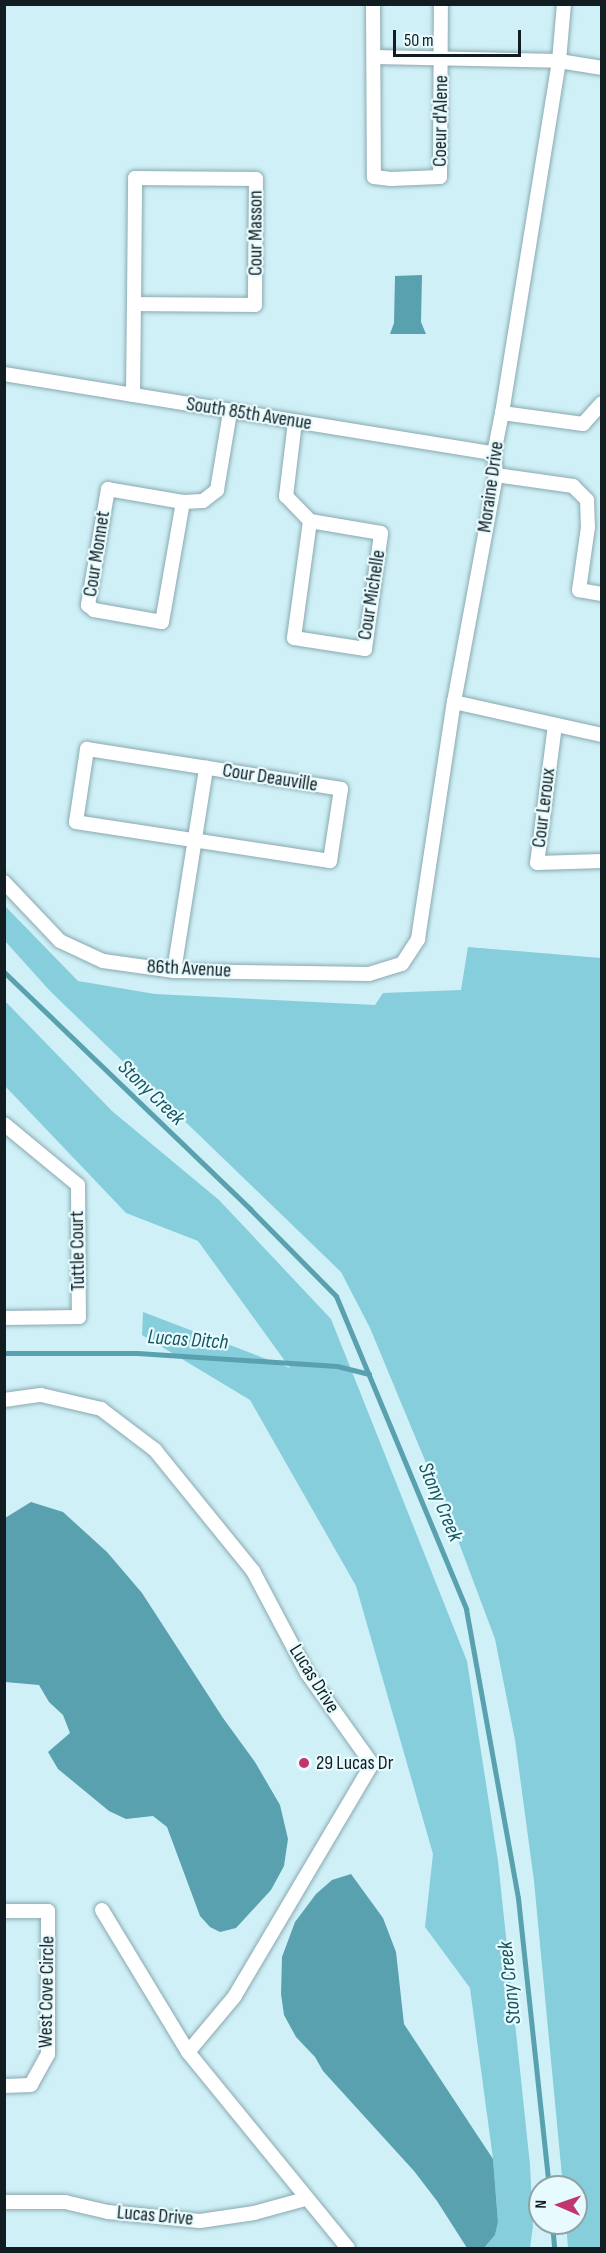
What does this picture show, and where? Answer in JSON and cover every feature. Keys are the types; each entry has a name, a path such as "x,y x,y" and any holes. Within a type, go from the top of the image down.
{"street":[{"name":"Coeur d'Alene","path":"373,4 374,177 391,179 440,177 441,4"},
{"name":"Moraine Drive","path":"402,964 418,939 454,702 496,475 494,453 559,61 564,4"},
{"name":"Coeur d'Alene","path":"374,57 559,61 602,68"},
{"name":"Cour Masson","path":"133,395 135,178 256,179 255,305 134,304"},
{"name":"South 85th Avenue","path":"4,374 494,453"},
{"path":"502,413 583,424 602,403"},
{"name":"Cour Monnet","path":"183,502 162,622 94,610 88,605 108,489 183,502 203,501 217,490 230,412"},
{"path":"295,422 286,496 310,521"},
{"path":"496,475 573,486 586,500 595,528 579,591 602,594"},
{"name":"Cour Michelle","path":"310,521 381,533 364,649 294,638 310,521"},
{"path":"454,702 602,735"},
{"name":"Cour Leroux","path":"555,724 537,863 602,861"},
{"name":"Cour Deauville","path":"87,749 341,789 330,861 195,840 75,822 87,749"},
{"name":"Cour Deauville","path":"174,971 206,768"},
{"name":"86th Avenue","path":"4,882 60,942 103,961 174,971 369,974 402,964"},
{"name":"Tuttle Court","path":"4,1124 78,1185 79,1317 4,1318"},
{"name":"Lucas Drive","path":"4,1400 41,1395 101,1409 155,1450 254,1570 307,1673 372,1764 235,1996 188,2052"},
{"path":"102,1910 188,2052 305,2199 348,2248"},
{"name":"West Cove Circle","path":"4,1911 48,1911 48,2054 31,2085 4,2086"},
{"name":"Lucas Drive","path":"4,2202 65,2202 108,2212 200,2221 254,2213 305,2199"}],"shaded area":[{"path":"422,275 421,322 426,334 390,334 394,323 395,276"},
{"path":"5,906 78,981 155,994 375,1005 383,993 461,990 468,947 601,958 601,2248 568,2248 567,2235 588,2235 588,2175 562,2175 534,1881 515,1740 495,1639 456,1535 370,1328 341,1272 50,991 5,941"},
{"path":"4,1000 112,1111 219,1200 331,1319 467,1661 498,1861 530,2165 528,2235 532,2235 530,2248 484,2248 495,2235 498,2221 493,2159 470,1988 425,1927 433,1854 356,1586 250,1400 142,1335 143,1312 290,1368 198,1241 126,1213 5,1086"},
{"path":"31,1502 63,1512 107,1552 142,1593 223,1718 255,1762 280,1805 288,1839 284,1866 271,1890 236,1928 220,1932 210,1927 200,1916 167,1827 153,1816 126,1819 109,1811 58,1769 48,1752 70,1733 63,1715 49,1702 39,1685 5,1682 5,1518"},
{"path":"351,1874 383,1918 396,1952 404,2024 493,2159 498,2222 495,2235 484,2248 467,2248 437,2201 414,2171 323,2071 315,2057 296,2037 284,2015 281,1994 282,1957 295,1922 316,1894 332,1880"}],"waterway":[{"name":"Stony Creek","path":"4,972 250,1209 336,1296 466,1609 518,1898 548,2175"},
{"name":"Lucas Ditch","path":"4,1353 137,1353 337,1366 369,1374"},
{"name":"Stony Creek","path":"553,2235 554,2248"}],"place":[{"name":"29 Lucas Dr","path":"304,1763"}]}
